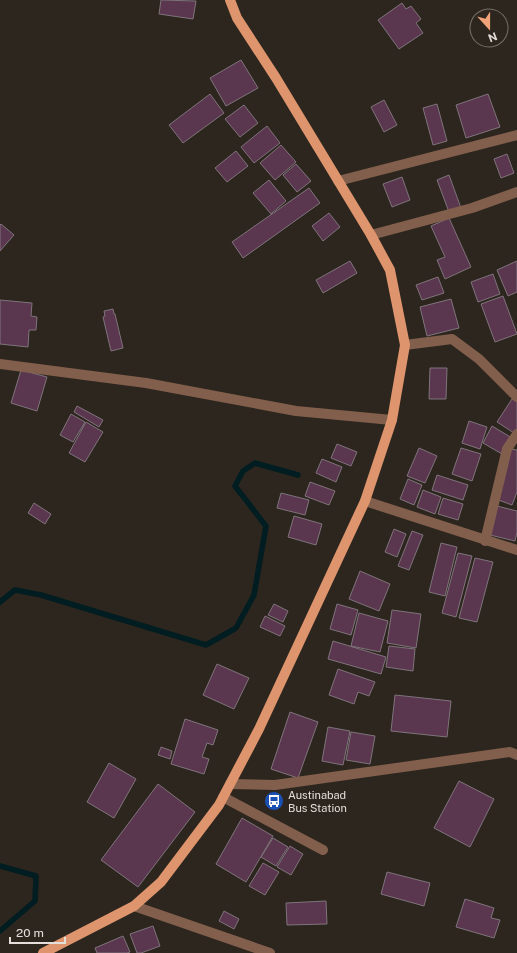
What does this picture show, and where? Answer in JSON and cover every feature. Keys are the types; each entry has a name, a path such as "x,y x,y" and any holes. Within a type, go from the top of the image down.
{"main road":[{"path":"43,953 134,906 161,882 219,805 262,722 365,501 392,420 405,345 390,270 371,235 276,78 237,18 230,0"}],"street":[{"path":"338,181 517,135"},
{"path":"371,235 472,208 517,192"},
{"path":"405,345 452,339 480,359 517,397"},
{"path":"0,364 146,383 296,411 392,420"},
{"path":"485,540 507,449 517,434"},
{"path":"365,501 517,550"},
{"path":"230,784 276,785 510,752 517,755"},
{"path":"223,797 323,850"},
{"path":"134,906 270,953"}],"building":[{"path":"161,0 196,1 193,19 159,14"},
{"path":"402,3 406,9 411,6 421,19 416,23 423,33 399,49 378,20"},
{"path":"241,60 258,88 226,106 210,78"},
{"path":"210,94 224,113 183,143 169,125"},
{"path":"488,94 500,127 466,138 456,105"},
{"path":"384,100 397,125 384,132 371,107"},
{"path":"437,104 447,141 433,145 423,108"},
{"path":"244,105 258,123 240,137 225,119"},
{"path":"267,126 280,143 254,163 241,147"},
{"path":"281,145 296,162 275,180 260,163"},
{"path":"236,151 248,166 227,182 215,168"},
{"path":"507,154 514,173 501,178 494,159"},
{"path":"296,164 311,181 297,192 283,175"},
{"path":"449,175 461,208 449,212 437,180"},
{"path":"402,177 410,200 392,207 383,184"},
{"path":"269,180 286,201 271,214 253,193"},
{"path":"309,188 320,203 243,258 232,242"},
{"path":"329,213 340,227 323,241 312,226"},
{"path":"449,218 471,267 445,279 437,260 445,257 431,226"},
{"path":"1,224 14,235 0,251 0,225"},
{"path":"350,261 357,273 323,293 316,280"},
{"path":"517,261 517,292 508,296 497,270"},
{"path":"493,274 500,294 478,302 471,282"},
{"path":"438,277 444,293 422,300 416,285"},
{"path":"503,296 517,334 495,342 481,304"},
{"path":"451,299 459,328 427,336 420,307"},
{"path":"0,300 32,303 31,316 37,317 36,330 29,330 28,347 0,344"},
{"path":"113,309 123,348 111,351 103,317 105,316 104,311"},
{"path":"430,368 447,368 446,399 429,399"},
{"path":"21,370 47,377 37,411 11,403"},
{"path":"512,399 517,402 517,429 514,433 497,422"},
{"path":"77,406 103,420 99,427 74,412"},
{"path":"71,414 85,422 73,442 60,435"},
{"path":"469,421 487,427 480,449 462,443"},
{"path":"86,422 103,432 85,462 69,453"},
{"path":"492,426 512,438 502,454 483,443"},
{"path":"337,444 357,452 351,466 331,458"},
{"path":"419,448 437,456 425,483 407,476"},
{"path":"461,448 481,454 472,481 452,474"},
{"path":"510,449 517,450 517,492 512,505 496,499"},
{"path":"322,459 342,467 336,482 316,473"},
{"path":"437,475 468,485 463,500 432,490"},
{"path":"408,479 422,485 414,505 400,499"},
{"path":"310,482 335,491 329,505 305,496"},
{"path":"423,490 441,497 435,514 417,507"},
{"path":"281,493 309,500 305,515 277,508"},
{"path":"443,498 463,504 458,520 438,514"},
{"path":"34,503 51,514 45,524 28,513"},
{"path":"497,506 517,511 517,532 515,541 490,535"},
{"path":"294,516 322,524 316,545 288,537"},
{"path":"394,529 406,534 397,557 385,552"},
{"path":"412,531 423,535 409,570 398,566"},
{"path":"441,543 457,547 445,596 429,592"},
{"path":"458,553 472,556 456,617 442,613"},
{"path":"475,558 493,562 477,622 459,618"},
{"path":"360,571 390,584 379,611 349,599"},
{"path":"274,604 288,611 283,622 268,615"},
{"path":"337,604 358,610 351,635 330,629"},
{"path":"392,610 421,614 416,648 387,643"},
{"path":"359,613 388,621 380,652 351,646"},
{"path":"265,616 285,626 280,636 260,627"},
{"path":"333,641 386,657 381,674 328,659"},
{"path":"389,646 415,649 413,671 386,667"},
{"path":"217,664 249,678 234,709 203,695"},
{"path":"338,669 375,682 369,696 358,692 354,704 329,695"},
{"path":"395,695 451,701 447,737 391,731"},
{"path":"290,712 318,722 298,778 271,769"},
{"path":"185,719 218,730 213,745 207,743 202,757 209,759 204,774 171,764"},
{"path":"328,727 350,731 343,765 322,761"},
{"path":"351,732 375,736 370,764 346,760"},
{"path":"161,747 172,751 170,759 158,755"},
{"path":"109,763 136,779 114,818 87,802"},
{"path":"459,781 494,799 470,847 434,828"},
{"path":"158,784 195,812 138,887 101,860"},
{"path":"242,818 273,836 246,882 216,864"},
{"path":"273,838 288,847 276,866 261,857"},
{"path":"290,846 303,854 291,875 277,867"},
{"path":"263,863 279,872 265,895 249,886"},
{"path":"387,872 430,883 424,906 381,894"},
{"path":"465,899 494,908 491,918 500,920 494,938 456,927"},
{"path":"326,901 327,924 287,925 286,903"},
{"path":"224,911 239,919 234,929 219,921"},
{"path":"153,926 160,946 137,953 130,934"},
{"path":"123,936 130,952 97,953 95,948"}],"waterway":[{"path":"0,602 15,590 41,595 206,645 236,628 254,595 266,526 235,486 243,471 255,463 298,475"},
{"path":"0,866 36,876 35,901 0,931"}],"place":[{"name":"Austinabad Bus Station","path":"274,801"}]}
